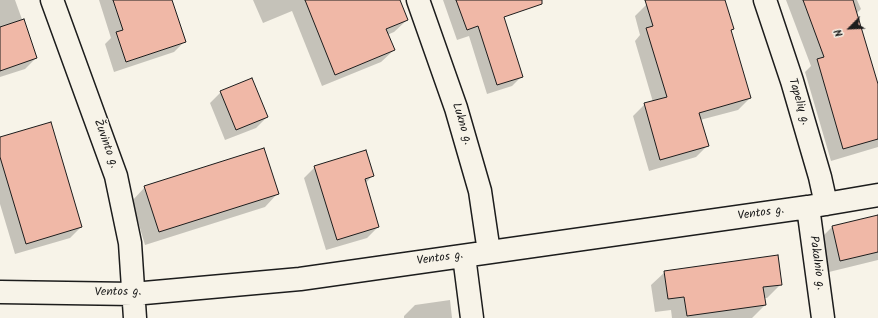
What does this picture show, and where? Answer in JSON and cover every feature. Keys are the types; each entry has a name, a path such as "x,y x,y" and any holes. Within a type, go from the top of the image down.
{"street":[{"name":"Žuvinto g.","path":"52,0 116,176 130,243 135,318"},
{"name":"Lukno g.","path":"418,0 456,108 478,183 490,252"},
{"name":"Tapelių g.","path":"765,0 820,177 817,206"},
{"name":"Ventos g.","path":"0,292 133,294 300,279 817,206 878,195"},
{"name":"Pakalnio g.","path":"817,206 823,318"},
{"path":"464,256 472,318"}],"building":[{"path":"113,0 172,0 186,42 126,62 116,32 123,30"},
{"path":"305,0 400,0 408,20 386,29 395,50 335,75"},
{"path":"456,0 542,0 542,4 504,17 523,77 497,85 478,26 467,30"},
{"path":"645,0 725,0 734,29 731,30 751,98 699,113 709,146 660,160 644,103 667,97 646,28 653,26"},
{"path":"803,0 853,0 878,84 878,139 843,149 817,59 824,57"},
{"path":"24,19 37,58 0,71 0,27"},
{"path":"252,78 268,117 236,130 220,91"},
{"path":"51,122 82,227 26,244 0,157 0,137"},
{"path":"264,148 279,194 159,232 144,186"},
{"path":"366,150 374,176 365,179 379,227 337,240 314,166"},
{"path":"878,215 878,252 840,261 832,226"},
{"path":"778,255 782,285 763,287 766,305 687,316 684,297 668,299 664,271"}]}
